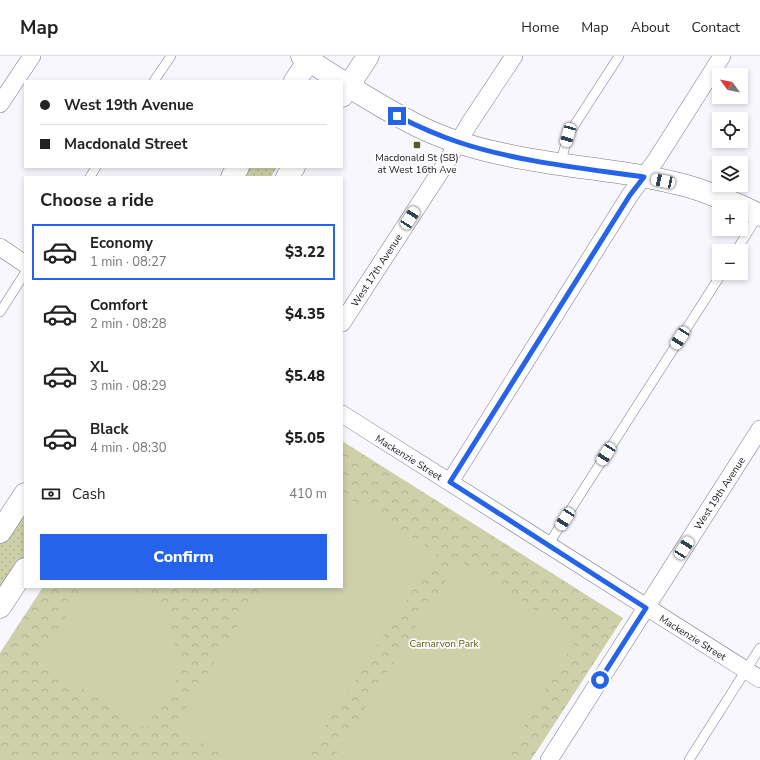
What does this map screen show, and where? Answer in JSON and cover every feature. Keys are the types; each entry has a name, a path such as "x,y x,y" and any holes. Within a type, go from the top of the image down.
{"street":[{"path":"0,104 32,56"},
{"path":"368,56 343,86 419,127 458,142 506,155 560,165 644,177 686,186 722,198 760,214"},
{"name":"West 17th Avenue","path":"343,321 514,56"},
{"path":"450,482 630,195 656,160 722,56"},
{"path":"296,80 308,57 336,80"},
{"path":"0,248 24,263"},
{"name":"Mackenzie Street","path":"343,415 753,675"},
{"name":"West 19th Avenue","path":"549,760 760,429"},
{"path":"0,532 24,496"},
{"path":"0,607 24,571"}],"lane":[{"path":"155,80 171,56"},
{"path":"560,165 568,135 619,56"},
{"path":"741,244 760,214"},
{"path":"0,312 24,275"},
{"path":"548,545 718,280"},
{"path":"689,760 753,675 760,648"}],"green space":[{"path":"247,168 276,168 272,176 242,176"},
{"name":"Carnarvon Park","path":"343,442 623,618 531,760 0,760 0,653 42,588 343,588"},
{"path":"343,495 437,553 303,760 229,760 175,725 261,588 343,588"},
{"path":"24,508 24,563 0,598 0,544"},
{"path":"459,560 578,637 503,760 332,760"},
{"path":"85,588 132,588 170,617 180,673 146,728 37,660"}],"place":[{"name":"Macdonald St (SB) at West 16th Ave","path":"417,145"}],"route":[{"path":"397,116 419,127 458,142 506,155 560,165 644,177 630,195 450,482 646,608 600,680"}]}
